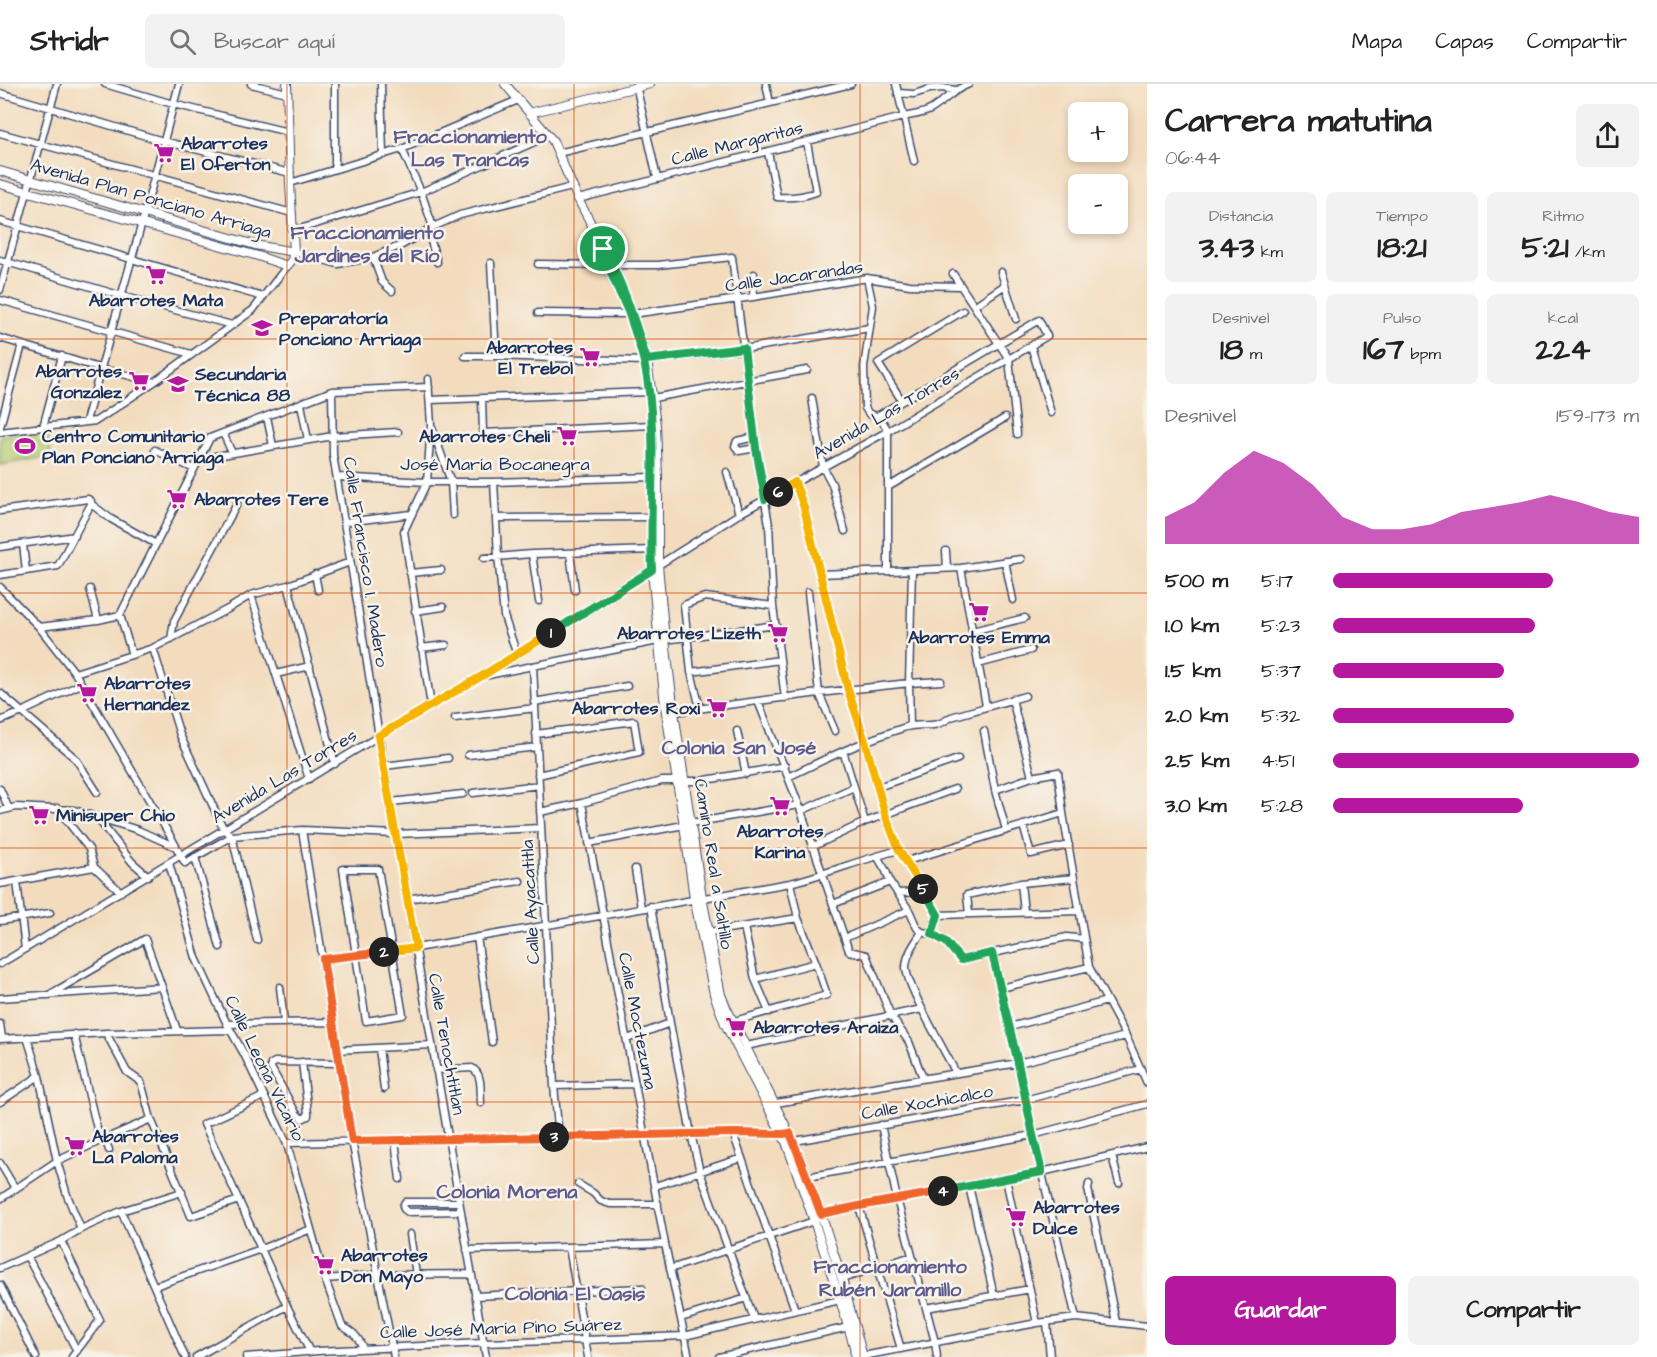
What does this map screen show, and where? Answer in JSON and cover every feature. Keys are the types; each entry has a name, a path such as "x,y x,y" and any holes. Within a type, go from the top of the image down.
{"street":[{"path":"0,290 57,84"},
{"path":"105,84 173,104 288,132"},
{"path":"86,421 179,84"},
{"path":"0,432 96,420 154,382 253,310 292,260 294,252 287,88 251,84"},
{"path":"335,84 335,169"},
{"path":"381,84 383,155"},
{"name":"Camino Real a Saltillo","path":"505,84 553,141 572,187 610,265 630,314 645,361 656,425 658,477 655,567 662,640 664,706 681,780"},
{"path":"529,113 650,84"},
{"path":"766,84 770,103"},
{"path":"558,153 851,84"},
{"path":"896,84 914,160"},
{"path":"898,93 914,94 930,89 955,90 969,84"},
{"path":"636,86 657,178"},
{"name":"Calle Margaritas","path":"578,199 928,111 955,90"},
{"path":"0,93 163,141 290,173"},
{"path":"290,183 402,149 519,100"},
{"path":"0,133 292,213"},
{"path":"293,231 421,192 548,136"},
{"path":"768,152 777,197 805,196 816,192 807,142"},
{"path":"402,149 433,226"},
{"name":"Avenida Plan Ponciano Arriaga","path":"0,171 255,245 294,252"},
{"name":"Avenida Plan Ponciano Arriaga","path":"0,184 287,266"},
{"path":"294,252 338,264 373,257 402,245 433,226 460,215 572,187"},
{"path":"0,221 263,297"},
{"path":"426,231 436,262"},
{"path":"255,245 258,256"},
{"path":"373,257 382,282 392,291"},
{"path":"538,264 658,265 732,257 756,448 769,525 773,606 785,698"},
{"path":"0,260 232,325"},
{"path":"491,263 496,356"},
{"path":"1001,272 1016,319"},
{"path":"753,297 754,274"},
{"path":"953,274 1009,359 1017,434"},
{"path":"867,278 873,306 864,367 865,408 869,414 877,416 884,422 888,431 888,571"},
{"name":"Calle Jacarandas","path":"538,313 630,314 867,278 909,285 961,286"},
{"path":"974,306 1005,285"},
{"path":"0,300 191,354"},
{"path":"902,401 878,363 963,311"},
{"name":"Avenida Las Torres","path":"0,964 517,655 739,514 888,431 1047,336 1039,320 877,416"},
{"path":"465,356 645,361 869,328"},
{"path":"0,338 154,382"},
{"path":"0,427 22,345"},
{"path":"1030,346 1051,413"},
{"path":"43,427 62,356"},
{"path":"430,400 651,395 807,370"},
{"path":"428,379 431,424 427,482 404,531 431,706"},
{"path":"132,655 120,615 210,438 332,392 429,387"},
{"name":"Calle Francisco I. Madero","path":"332,392 333,454 336,477 378,736"},
{"name":"Camino Real a Saltillo","path":"651,395 652,517 655,550"},
{"path":"812,398 823,467 832,484 845,531"},
{"path":"482,399 483,433 652,425"},
{"path":"301,404 308,440"},
{"path":"267,417 273,446"},
{"path":"888,487 1005,418"},
{"path":"431,424 451,482 453,515"},
{"path":"199,459 333,436 398,432"},
{"path":"223,433 232,453"},
{"path":"755,437 737,441 735,447 739,451 756,448"},
{"path":"155,450 194,469"},
{"path":"727,472 739,514"},
{"name":"José María Bocanegra","path":"336,477 427,482 653,477"},
{"path":"494,482 504,616 517,655"},
{"path":"795,482 821,574 848,690 885,814 899,850 908,861 938,915 932,934"},
{"path":"0,511 88,499 111,519 156,544"},
{"path":"0,575 58,566 92,504"},
{"path":"171,639 174,621 237,504"},
{"path":"344,522 412,514"},
{"path":"496,518 652,517"},
{"path":"0,547 75,536"},
{"path":"23,544 26,571"},
{"path":"484,558 655,550"},
{"path":"946,551 947,568"},
{"path":"532,554 539,601"},
{"path":"570,554 575,590"},
{"path":"821,574 961,568 1020,558"},
{"path":"1005,561 1013,600"},
{"path":"75,673 153,648 251,595 288,585 350,562"},
{"path":"961,568 986,706"},
{"path":"410,573 441,570"},
{"path":"910,726 912,570"},
{"path":"315,574 318,590"},
{"path":"288,585 335,764"},
{"path":"0,587 39,627 75,673 185,863"},
{"path":"90,589 98,620"},
{"path":"808,592 819,693 835,731"},
{"path":"251,595 309,779"},
{"path":"700,708 691,672 684,605 705,597 773,606"},
{"path":"415,611 443,608"},
{"path":"39,627 120,615"},
{"path":"972,630 1025,618"},
{"path":"482,676 662,640 776,625"},
{"name":"Camino Real a Saltillo","path":"662,640 674,711 681,780 698,898 714,994 717,1005 746,1046 771,1104"},
{"path":"421,648 446,645"},
{"path":"153,648 180,735 224,830 232,836 257,940"},
{"path":"978,664 1031,650"},
{"path":"691,672 780,660"},
{"path":"276,674 310,666"},
{"name":"Calle Ayacatitla","path":"533,666 554,1086 559,1137"},
{"path":"674,711 909,682 940,681"},
{"path":"0,721 81,684"},
{"path":"455,718 535,705 627,686"},
{"path":"0,693 76,759 97,792"},
{"path":"788,777 865,741 910,726 928,727 944,723 951,717 1025,696"},
{"path":"1012,699 1032,777"},
{"path":"758,701 785,766 849,951 866,954 891,1016 909,1042 923,1078"},
{"path":"536,734 634,721 639,752 538,775"},
{"path":"737,731 746,774"},
{"path":"984,731 995,790 1006,830"},
{"name":"Calle Tenochtitlan","path":"378,736 486,1357"},
{"path":"468,755 537,747"},
{"path":"843,751 865,822"},
{"path":"384,766 448,758"},
{"path":"878,788 958,759"},
{"path":"540,812 662,781 700,781 785,766"},
{"path":"995,790 1032,777 1058,772 1089,967 1126,1036 1147,1083"},
{"path":"473,792 539,785"},
{"path":"590,843 688,824 800,808 854,787"},
{"path":"0,789 9,809"},
{"path":"813,847 865,822 955,789"},
{"path":"391,802 463,794"},
{"name":"Calle Moctezuma","path":"582,803 670,1269 689,1357"},
{"path":"0,811 16,807 74,810 138,830 177,847"},
{"path":"57,808 89,849 94,867 121,892"},
{"path":"908,861 1063,813"},
{"path":"101,819 101,823 132,862 147,876"},
{"path":"1023,825 1031,854 1068,845"},
{"path":"172,870 232,836 302,830 396,834 541,828"},
{"path":"302,830 352,1141 394,1357"},
{"path":"323,959 416,948 790,883 899,850"},
{"path":"877,856 917,928 946,942 961,960 1067,937 1084,939"},
{"path":"195,857 220,947"},
{"name":"Calle Leona Vicario","path":"170,862 196,958 286,1143 312,1229 324,1279 342,1326 360,1339 363,1349"},
{"path":"0,884 94,867"},
{"path":"635,868 640,908"},
{"path":"343,869 378,869 393,951 403,1015 366,1021 343,869"},
{"path":"969,914 967,895 1021,883 1074,878"},
{"path":"17,881 26,949"},
{"path":"407,899 520,881"},
{"path":"833,904 890,882"},
{"path":"729,1023 827,995 798,918 790,883"},
{"path":"1021,883 1024,912"},
{"path":"897,893 925,892"},
{"name":"Camino Real a Saltillo","path":"698,898 709,932 721,995 729,1023 788,1137 821,1214 842,1279 852,1326 855,1357"},
{"path":"651,906 670,1023 700,1172 754,1319"},
{"path":"845,938 909,910"},
{"path":"938,915 1079,911"},
{"path":"0,921 50,913"},
{"path":"709,932 798,918"},
{"path":"744,927 755,979 769,1012"},
{"path":"922,932 909,953 906,972 922,1009 956,1073"},
{"path":"477,937 492,1042"},
{"path":"49,995 145,939 177,1030"},
{"path":"992,953 1076,1318"},
{"path":"755,979 816,963"},
{"path":"1001,988 1089,967"},
{"path":"0,998 162,987"},
{"path":"280,987 284,1022"},
{"path":"1010,1027 1107,1001"},
{"path":"746,1046 922,1009"},
{"path":"0,1024 1,1039 284,1022 333,1022"},
{"path":"627,1040 670,1023"},
{"path":"106,1033 127,1072 141,1082 151,1119 191,1216 239,1200"},
{"path":"74,1034 103,1140 109,1150"},
{"path":"771,1104 1018,1063 1126,1036"},
{"path":"27,1037 39,1076 57,1161 67,1195 81,1229"},
{"path":"337,1050 432,1045"},
{"path":"379,1048 384,1089"},
{"path":"302,1062 308,1116 302,1119 296,1113 271,1068 271,1064 275,1062 302,1062 339,1063"},
{"path":"436,1070 472,1068 477,1070 480,1076 481,1103"},
{"name":"Calle Xochicalco","path":"286,1143 733,1133 788,1137 881,1125 1025,1100 1141,1069"},
{"path":"0,1102 39,1076"},
{"path":"554,1086 635,1084"},
{"path":"264,1096 204,1124 310,1352"},
{"path":"807,1177 1033,1135 1147,1104"},
{"path":"0,1199 57,1161 151,1119"},
{"path":"881,1125 897,1199 937,1357"},
{"path":"733,1133 795,1310"},
{"name":"Camino Real a Saltillo","path":"788,1137 840,1300 863,1357"},
{"path":"395,1141 400,1179"},
{"path":"670,1269 814,1221 821,1214 1042,1172 1147,1147"},
{"path":"1112,1156 1119,1183"},
{"path":"654,1186 742,1158"},
{"path":"0,1163 15,1188"},
{"path":"1006,1179 1038,1323"},
{"path":"578,1184 601,1201 610,1204 658,1204"},
{"path":"1089,1184 1088,1189 1116,1322"},
{"path":"969,1186 994,1296"},
{"path":"0,1268 121,1211 182,1192"},
{"path":"459,1202 408,1202 403,1206 408,1212 461,1211"},
{"path":"859,1206 901,1349"},
{"path":"121,1211 185,1357"},
{"path":"155,1286 312,1229"},
{"path":"410,1234 416,1275"},
{"path":"27,1256 74,1354 100,1320 61,1241"},
{"path":"467,1250 666,1244"},
{"path":"569,1247 588,1357"},
{"path":"842,1279 912,1256"},
{"path":"324,1279 377,1275 471,1275"},
{"path":"0,1285 36,1357"},
{"path":"475,1296 642,1288"},
{"path":"926,1308 1030,1289"},
{"path":"681,1318 747,1298"},
{"name":"Calle José María Pino Suárez","path":"246,1357 310,1352 319,1354 392,1347 684,1336 840,1300"},
{"path":"198,1357 287,1306"},
{"path":"863,1357 1038,1323 1076,1318 1147,1326"},
{"path":"1047,1322 1050,1357"},
{"path":"719,1357 852,1326"}],"green space":[{"name":"Centro Comunitario Plan Ponciano Arriaga","path":"48,430 51,456 0,465 0,436"}],"place":[{"name":"Abarrotes El Oferton","path":"164,153"},
{"name":"Abarrotes Mata","path":"156,275"},
{"name":"Preparatoría Ponciano Arriaga","path":"262,328"},
{"name":"Abarrotes El Trebol","path":"590,357"},
{"name":"Abarrotes Gonzalez","path":"139,381"},
{"name":"Secundaria Técnica 88","path":"178,384"},
{"name":"Abarrotes Cheli","path":"567,436"},
{"name":"Centro Comunitario Plan Ponciano Arriaga","path":"25,446"},
{"name":"Abarrotes Tere","path":"177,499"},
{"name":"Abarrotes Emma","path":"979,612"},
{"name":"Abarrotes Lizeth","path":"778,633"},
{"name":"Abarrotes Hernandez","path":"87,693"},
{"name":"Abarrotes Roxi","path":"717,708"},
{"name":"Abarrotes Karina","path":"780,806"},
{"name":"Minisuper Chio","path":"39,815"},
{"name":"Abarrotes Araiza","path":"736,1027"},
{"name":"Abarrotes La Paloma","path":"75,1146"},
{"name":"Abarrotes Dulce","path":"1016,1217"},
{"name":"Abarrotes Don Mayo","path":"324,1265"}],"district":[{"name":"Fraccionamiento Las Trancas","path":"470,148"},
{"name":"Fraccionamiento Jardines del Río","path":"367,244"},
{"name":"Colonia San José","path":"739,747"},
{"name":"Colonia Morena","path":"507,1191"},
{"name":"Fraccionamiento Rubén Jaramillo","path":"890,1278"},
{"name":"Colonia El Oasis","path":"575,1293"}],"route":[{"path":"603,249 613,265 647,360 744,348 756,448 765,499 795,482 821,574 848,690 885,814 899,850 908,861 938,915 932,934 946,942 961,960 992,953 1042,1172 821,1214 790,1133 352,1141 323,959 416,948 378,736 517,655 652,570 653,477 650,399 643,361 629,314 606,265 603,249"}]}
